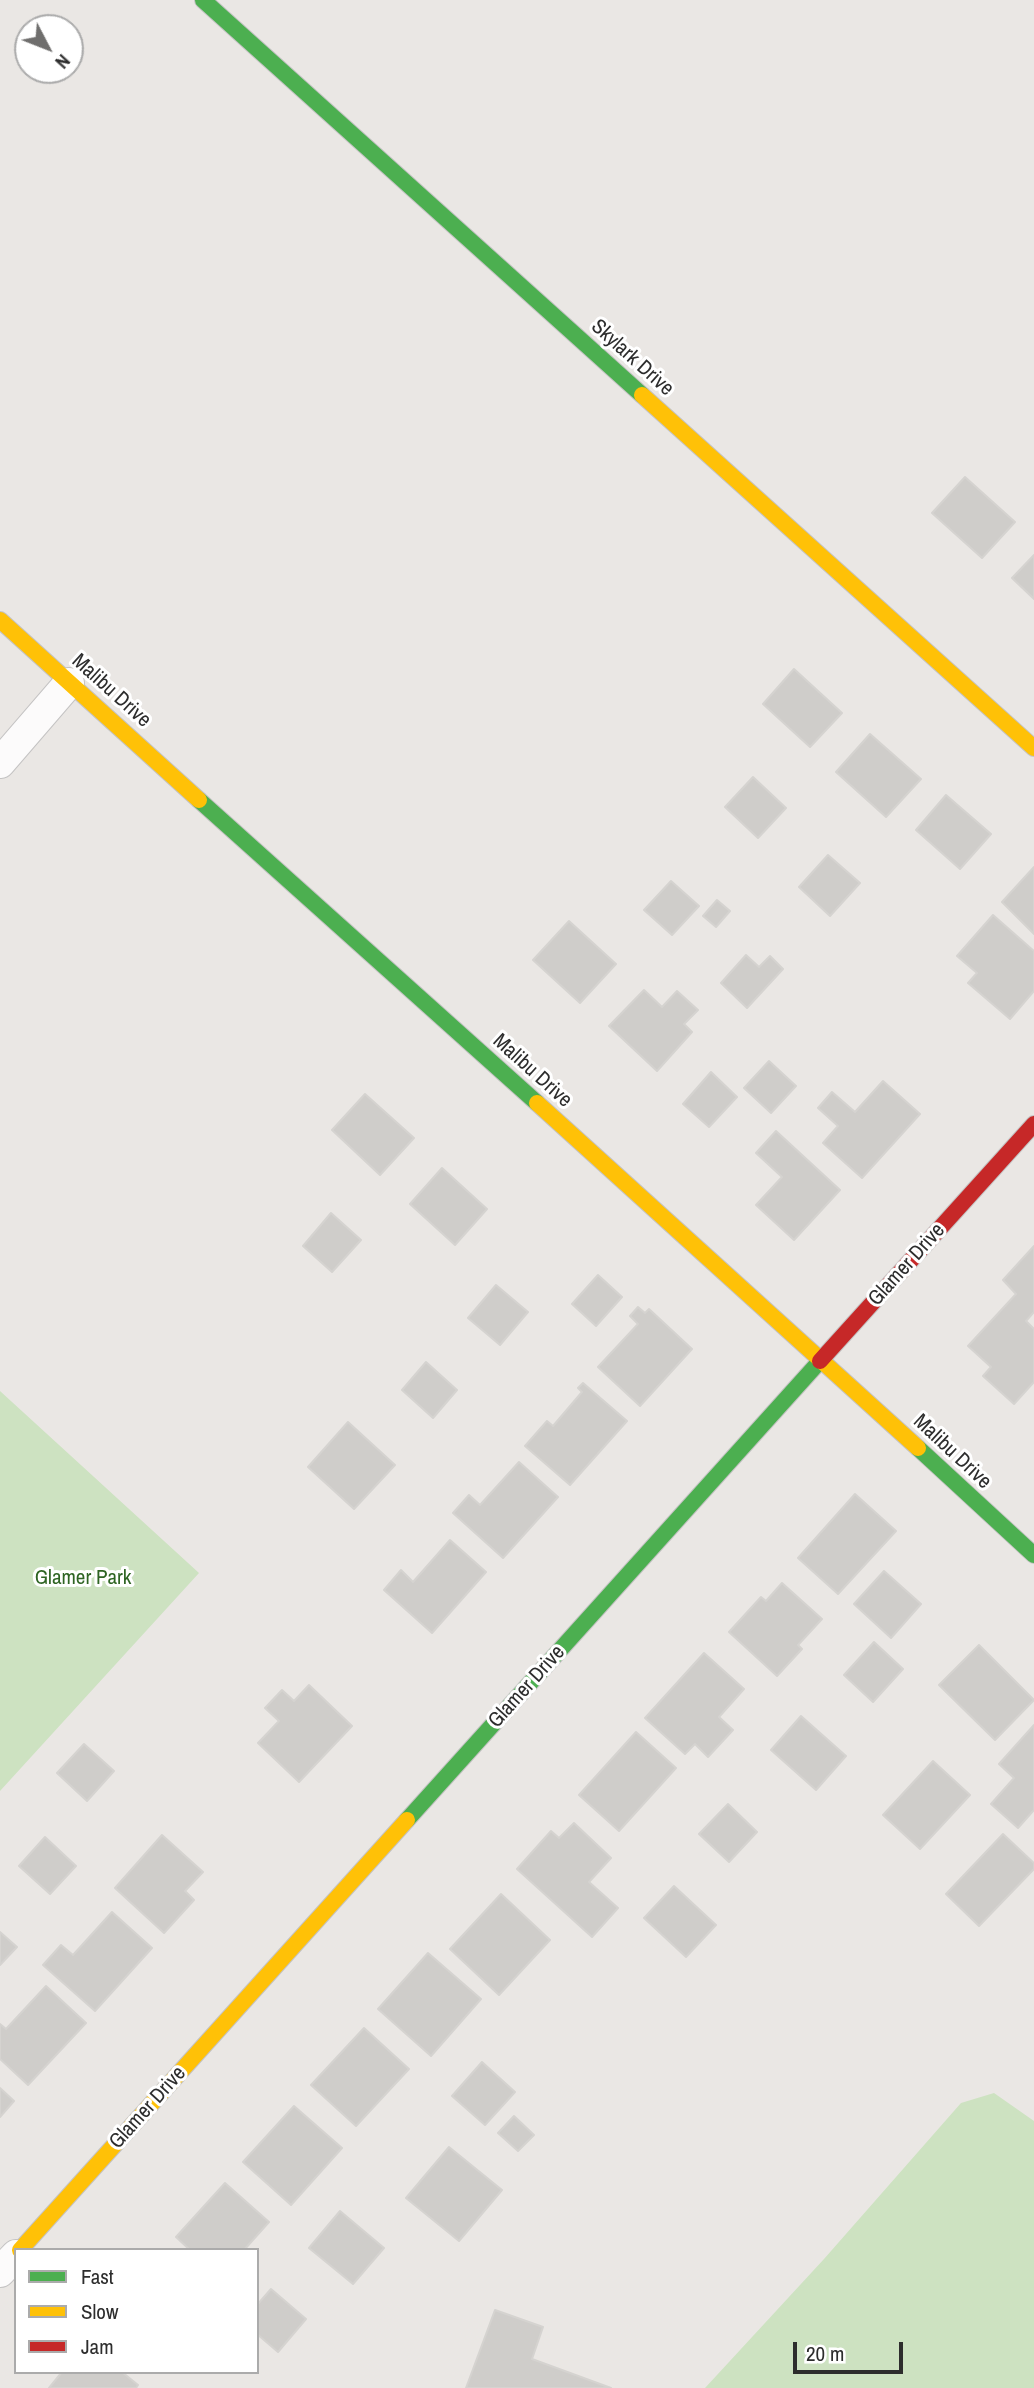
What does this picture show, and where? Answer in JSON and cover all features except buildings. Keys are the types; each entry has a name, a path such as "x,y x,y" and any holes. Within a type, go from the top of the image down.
{"street":[{"name":"Skylark Drive","path":"203,0 1034,748"},
{"name":"Malibu Drive","path":"0,620 822,1360 1034,1555"},
{"path":"0,763 69,682"},
{"name":"Glamer Drive","path":"22,2248 1034,1124"},
{"path":"0,2272 14,2257"}],"green space":[{"name":"Glamer Park","path":"0,1391 199,1573 0,1791"},
{"path":"994,2093 1034,2121 1034,2388 705,2388 824,2259 961,2103"}],"traffic: fast":[{"path":"203,0 642,395"},
{"path":"199,800 537,1103"},
{"path":"407,1820 820,1361"},
{"path":"918,1448 1034,1555"}],"traffic: slow":[{"path":"642,395 1034,748"},
{"path":"0,620 199,800"},
{"path":"537,1103 918,1448"},
{"path":"22,2248 407,1820"}],"traffic: jam":[{"path":"820,1361 1034,1124"}]}
